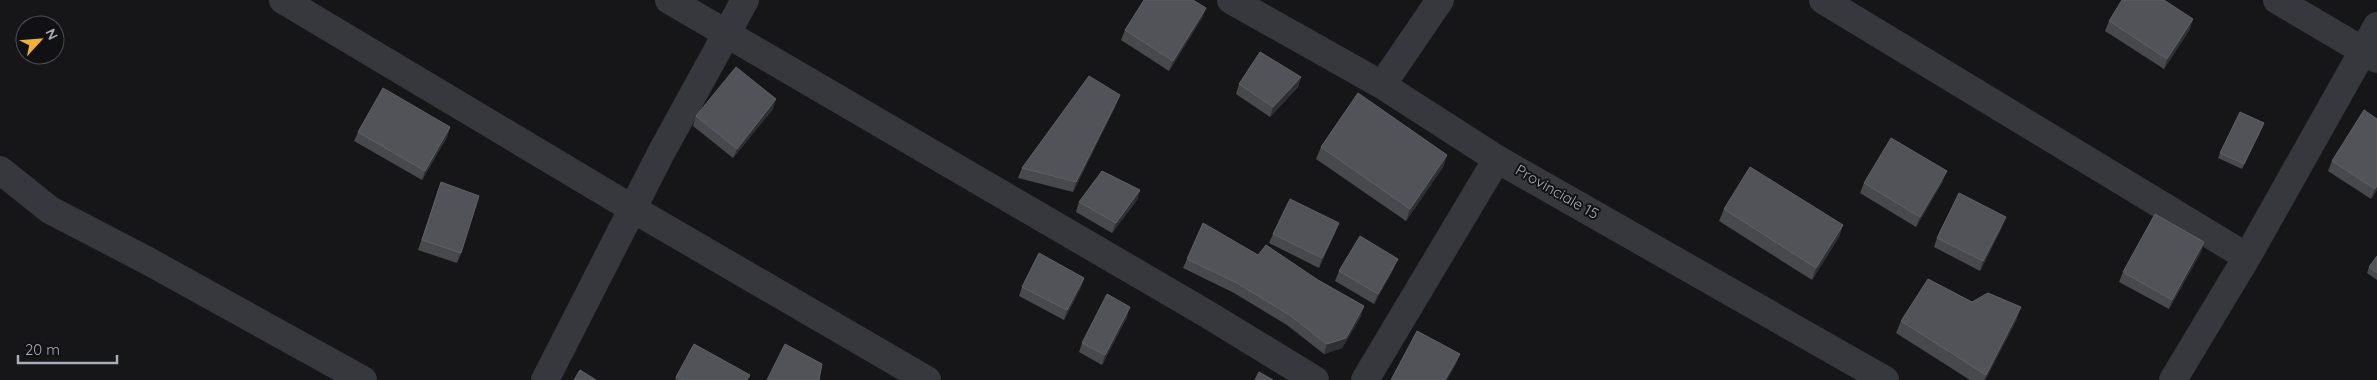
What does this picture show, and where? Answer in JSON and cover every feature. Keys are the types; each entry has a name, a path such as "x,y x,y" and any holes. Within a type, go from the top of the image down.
{"street":[{"path":"283,0 633,209 927,380"},
{"path":"669,0 1207,314 1315,380"},
{"path":"545,380 661,153 745,0"},
{"name":"Provinciale 15","path":"1231,0 1382,85 1497,159 1885,380"},
{"path":"1382,85 1440,0"},
{"path":"1823,0 2248,257"},
{"path":"2277,0 2370,55"},
{"path":"2173,380 2370,55 2377,26"},
{"path":"1365,380 1497,159"},
{"path":"0,170 50,210 148,261 363,380"}],"building":[{"path":"1144,0 1193,0 1206,8 1173,61 1125,30"},
{"path":"2122,0 2164,0 2193,19 2167,59 2109,21"},
{"path":"1260,52 1301,77 1273,107 1239,84"},
{"path":"736,67 776,99 737,149 696,116"},
{"path":"1089,76 1120,95 1076,182 1022,168"},
{"path":"383,88 450,127 425,171 358,132"},
{"path":"1358,93 1447,155 1410,209 1321,147"},
{"path":"2364,110 2377,119 2377,186 2375,189 2332,161"},
{"path":"2240,112 2264,123 2244,164 2220,153"},
{"path":"1891,138 1947,171 1920,217 1864,183"},
{"path":"1750,167 1843,225 1816,268 1724,209"},
{"path":"1102,171 1140,190 1116,223 1079,202"},
{"path":"441,182 479,196 461,253 422,240"},
{"path":"1959,193 2006,217 1983,261 1937,238"},
{"path":"1290,199 1339,223 1322,258 1273,234"},
{"path":"2155,214 2204,242 2172,300 2123,272"},
{"path":"1203,223 1258,255 1266,245 1318,280 1364,306 1346,338 1327,344 1291,316 1237,283 1187,259"},
{"path":"1360,236 1398,259 1378,294 1339,271"},
{"path":"1039,253 1084,278 1067,310 1022,287"},
{"path":"2377,256 2377,273 2369,267"},
{"path":"1928,279 1972,302 1988,293 2021,307 1986,375 1901,321"},
{"path":"1107,294 1130,307 1105,355 1082,343"},
{"path":"1417,331 1460,354 1445,380 1391,380"},
{"path":"694,344 750,375 747,380 683,380 676,377"},
{"path":"785,344 822,364 819,380 767,380"},
{"path":"580,370 596,380 574,380"},
{"path":"1259,372 1273,380 1255,380"}]}
